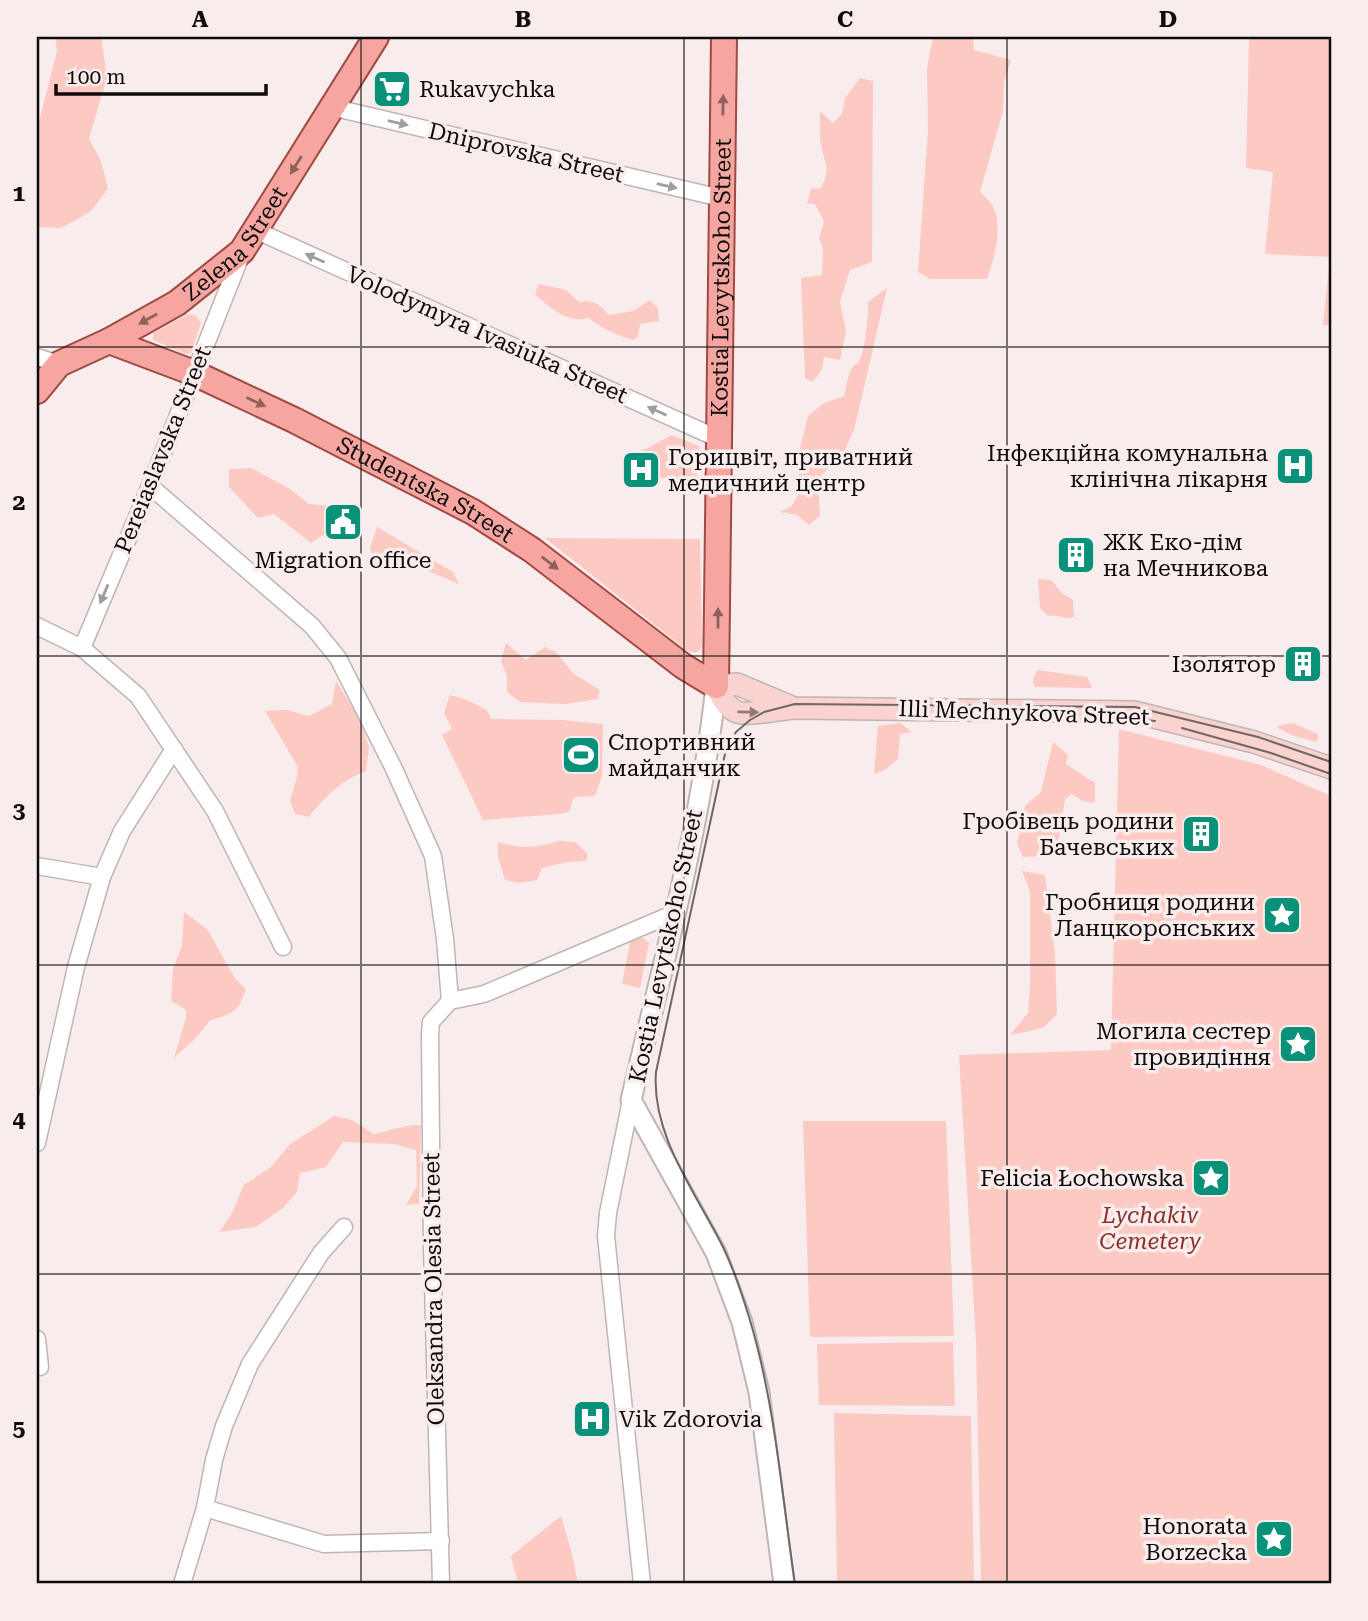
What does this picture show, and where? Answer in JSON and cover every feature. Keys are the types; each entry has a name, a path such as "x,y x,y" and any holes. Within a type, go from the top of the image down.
{"main road":[{"name":"Zelena Street","path":"37,391 44,362 109,341 177,303 249,241 376,37"},
{"name":"Kostia Levytskoho Street","path":"716,686 724,37"},
{"name":"Studentska Street","path":"109,341 194,373 306,426 472,512 532,550 683,666 716,686"},
{"name":"Illi Mechnykova Street","path":"716,686 724,702 737,712 794,708 1134,712 1254,742 1331,768"}],"street":[{"name":"Dniprovska Street","path":"331,107 721,198"},
{"name":"Pereiaslavska Street","path":"82,648 249,241"},
{"name":"Volodymyra Ivasiuka Street","path":"249,241 719,439"},
{"path":"150,486 312,626 338,658 394,769 433,856 445,939 450,1002 484,994 675,913"},
{"path":"37,626 82,648 138,695 215,811 284,947"},
{"name":"Kostia Levytskoho Street","path":"631,1100 675,913 710,738 716,686"},
{"path":"37,1143 76,967 102,877 122,831 174,749"},
{"path":"37,866 102,877"},
{"name":"Oleksandra Olesia Street","path":"442,1584 429,1044 431,1022 450,1002"},
{"path":"631,1100 608,1213 606,1236 642,1584"},
{"path":"631,1100 716,1254 741,1322 759,1392 785,1584"},
{"path":"182,1584 205,1508 224,1426 250,1364 321,1253 344,1227"},
{"path":"37,1339 40,1367"},
{"path":"205,1508 324,1544 441,1541"}],"green space":[{"path":"55,37 101,37 107,77 89,139 101,161 108,189 90,212 61,228 37,227 37,130 57,51"},
{"path":"933,37 973,37 974,50 1011,60 1004,82 1003,111 980,192 996,213 998,232 987,279 930,279 918,272 928,130 927,68"},
{"path":"1249,37 1331,37 1331,325 1323,325 1330,257 1265,254 1273,172 1246,168"},
{"path":"860,78 873,81 872,262 850,270 840,302 846,331 840,360 824,357 822,369 813,382 805,378 801,278 822,275 823,248 819,239 824,221 815,204 807,204 811,189 821,188 826,176 820,137 820,111 833,123 842,114 845,98"},
{"path":"539,284 566,290 579,302 596,303 609,315 633,311 650,300 658,308 659,321 640,324 638,337 633,340 610,331 589,318 573,319 559,314 535,294"},
{"path":"887,288 854,430 843,454 818,479 820,516 809,525 797,515 780,512 792,506 799,493 798,456 808,416 824,403 844,396 851,371 862,354 868,302"},
{"path":"188,314 196,316 201,323 191,353 186,354 153,340 153,333"},
{"path":"672,435 699,446 697,479 662,478 656,475 646,455 640,457 638,453"},
{"path":"251,468 290,489 309,504 331,506 329,518 334,532 326,533 311,543 274,514 258,518 229,487 229,469"},
{"path":"377,527 453,572 459,584 416,566 397,572 374,561 370,548"},
{"path":"545,538 700,539 700,650 689,652"},
{"path":"1038,579 1051,580 1062,593 1073,600 1074,617 1048,616 1040,608"},
{"path":"506,643 526,660 545,647 556,652 574,674 600,690 598,699 566,704 520,702 507,692 507,676 501,661"},
{"path":"1037,670 1087,677 1092,688 1034,687 1033,679"},
{"path":"336,681 360,720 369,747 366,771 334,790 309,817 295,814 290,801 298,767 265,711 286,710 309,716 332,704"},
{"path":"450,695 487,710 491,719 562,720 603,724 602,776 595,796 574,797 569,812 483,820 442,735 452,729 444,713"},
{"path":"900,723 912,732 900,734 898,759 885,770 874,774 878,726"},
{"path":"1293,723 1318,734 1316,742 1291,735 1277,727"},
{"name":"Lychakiv Cemetery","path":"1119,729 1261,765 1331,796 1331,1584 981,1584 976,1341 959,1055 1111,1050"},
{"path":"1053,742 1068,755 1066,764 1095,783 1095,803 1083,801 1072,794 1065,799 1057,851 1044,856 1023,857 1017,844 1025,806 1041,792"},
{"path":"559,841 575,842 588,854 586,861 542,868 537,880 519,883 505,880 498,857 498,842 528,847"},
{"path":"1022,871 1045,875 1055,953 1057,1014 1043,1028 1010,1035 1028,1013 1030,892"},
{"path":"184,912 207,929 236,980 246,989 234,1011 210,1020 174,1058 186,1018 186,1010 171,1001 173,969 182,946"},
{"path":"642,937 649,943 640,988 622,984 630,942"},
{"path":"334,1116 352,1120 374,1134 421,1125 419,1204 406,1205 417,1186 416,1150 393,1144 343,1142 326,1167 300,1173 297,1192 283,1208 256,1227 219,1232 231,1215 244,1185 271,1167 290,1144"},
{"path":"803,1121 946,1121 954,1336 810,1337"},
{"path":"953,1342 955,1406 819,1405 817,1344"},
{"path":"834,1413 971,1416 974,1584 837,1584"},
{"path":"561,1516 578,1584 518,1584 511,1556"}],"tram line":[{"path":"795,1584 772,1416 749,1317 723,1247 668,1141 656,1095 656,1072 725,754 736,732 764,712 795,704 1135,707 1258,737 1331,762"},
{"path":"1107,717 1155,721"},
{"path":"1182,728 1271,753 1331,774"}],"place":[{"name":"Rukavychka","path":"392,89"},
{"name":"Інфекційна комунальна клінічна лікарня","path":"1295,466"},
{"name":"Горицвіт, приватний медичний центр","path":"641,470"},
{"name":"Migration office","path":"343,522"},
{"name":"ЖК Еко-дім на Мечникова","path":"1076,555"},
{"name":"Ізолятор","path":"1303,664"},
{"name":"Спортивний майданчик","path":"581,755"},
{"name":"Гробівець родини Бачевських","path":"1201,834"},
{"name":"Гробниця родини Ланцкоронських","path":"1282,915"},
{"name":"Могила сестер провидіння","path":"1298,1044"},
{"name":"Felicia Łochowska","path":"1211,1178"},
{"name":"Vik Zdorovia","path":"592,1419"},
{"name":"Honorata Borzecka","path":"1274,1539"}]}
